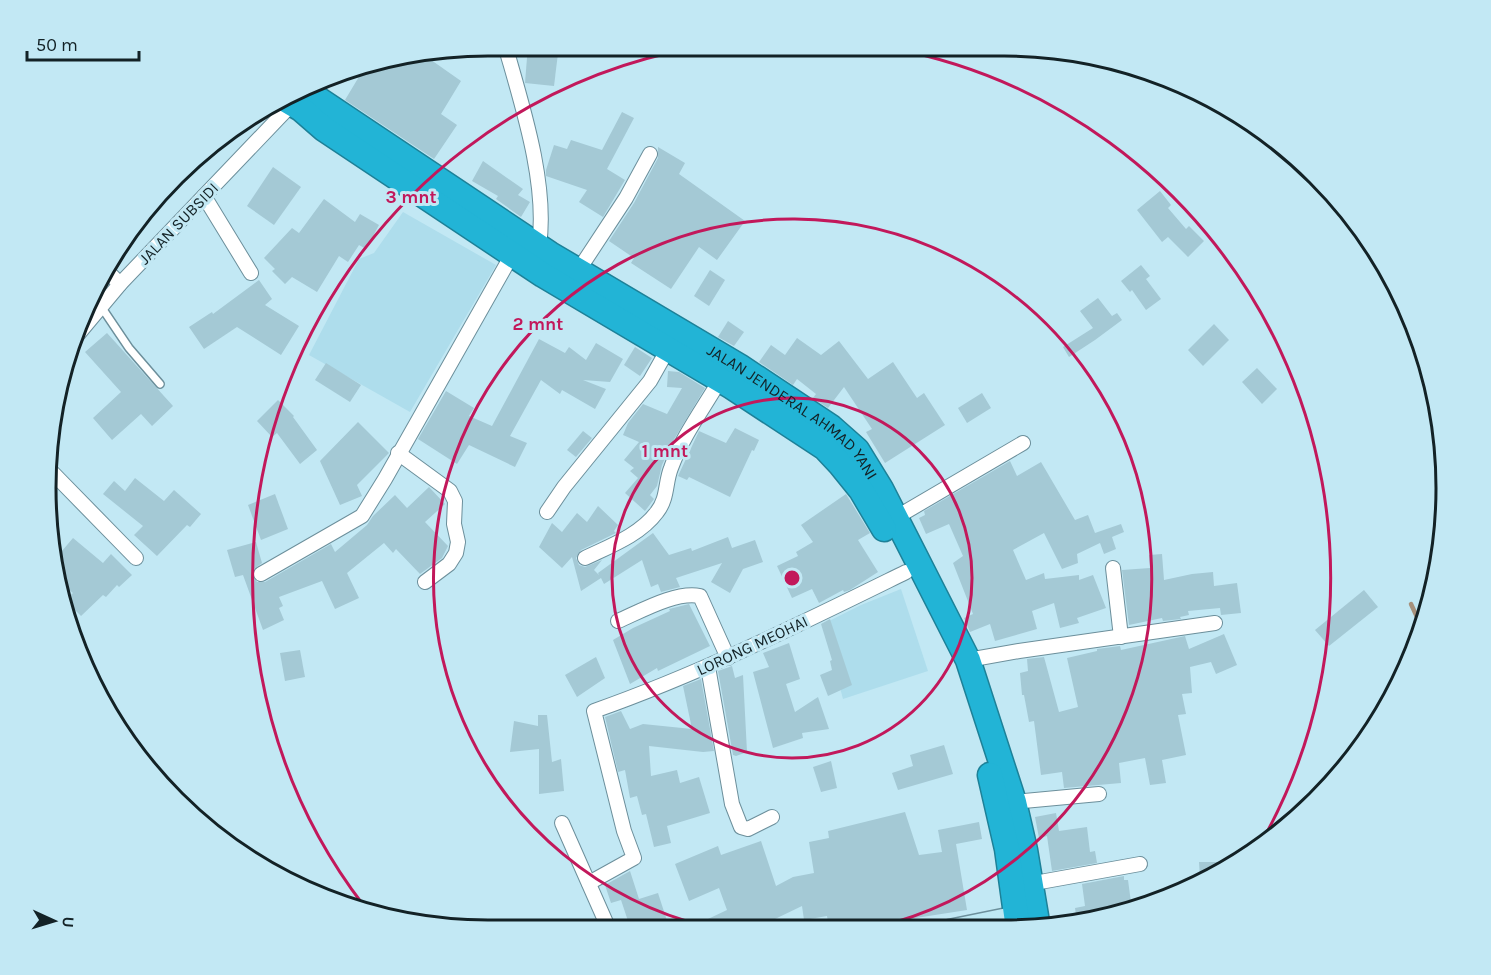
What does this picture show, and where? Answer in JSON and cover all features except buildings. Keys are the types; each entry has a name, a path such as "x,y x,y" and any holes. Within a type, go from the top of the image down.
{"highway":[{"name":"JALAN JENDERAL AHMAD YANI","path":"297,99 739,366 831,427 857,450 881,489 968,660 1014,802 1025,850 1029,884 1027,919"},
{"name":"JALAN JENDERAL AHMAD YANI","path":"295,100 301,109 324,129 543,275 720,380 825,448 840,464 874,510 955,672 987,761 1007,849 1026,919"}],"street":[{"path":"508,56 535,164 542,226 539,246"},
{"name":"JALAN SUBSIDI","path":"90,318 285,106"},
{"path":"578,271 622,205 650,153"},
{"path":"204,196 251,273"},
{"path":"261,574 362,516 513,253"},
{"path":"111,275 120,284"},
{"path":"547,512 564,487 650,381 668,349"},
{"path":"585,558 636,532 658,512 664,501 668,477 675,459 720,380"},
{"path":"895,518 1023,443"},
{"path":"398,453 450,491 455,501 454,524 458,542 456,553 449,564 425,582"},
{"path":"56,476 136,558"},
{"path":"1113,568 1121,637"},
{"name":"LORONG MEOHAI","path":"589,883 634,858 624,831 594,711 649,692 708,667 906,572"},
{"path":"618,621 674,598 692,594 700,596 728,658"},
{"path":"968,660 1215,623"},
{"path":"708,667 732,804 737,820 741,827 748,829 772,818"},
{"path":"1014,802 1099,794"},
{"path":"562,823 605,920"},
{"path":"1029,884 1140,864"}],"lane":[{"path":"100,305 129,348 160,384"}],"shaded area":[{"path":"403,212 496,265 410,412 309,355 359,259 374,253"},
{"path":"901,589 928,671 843,699 823,624"}],"waterway":[{"path":"1411,604 1416,615"}]}
